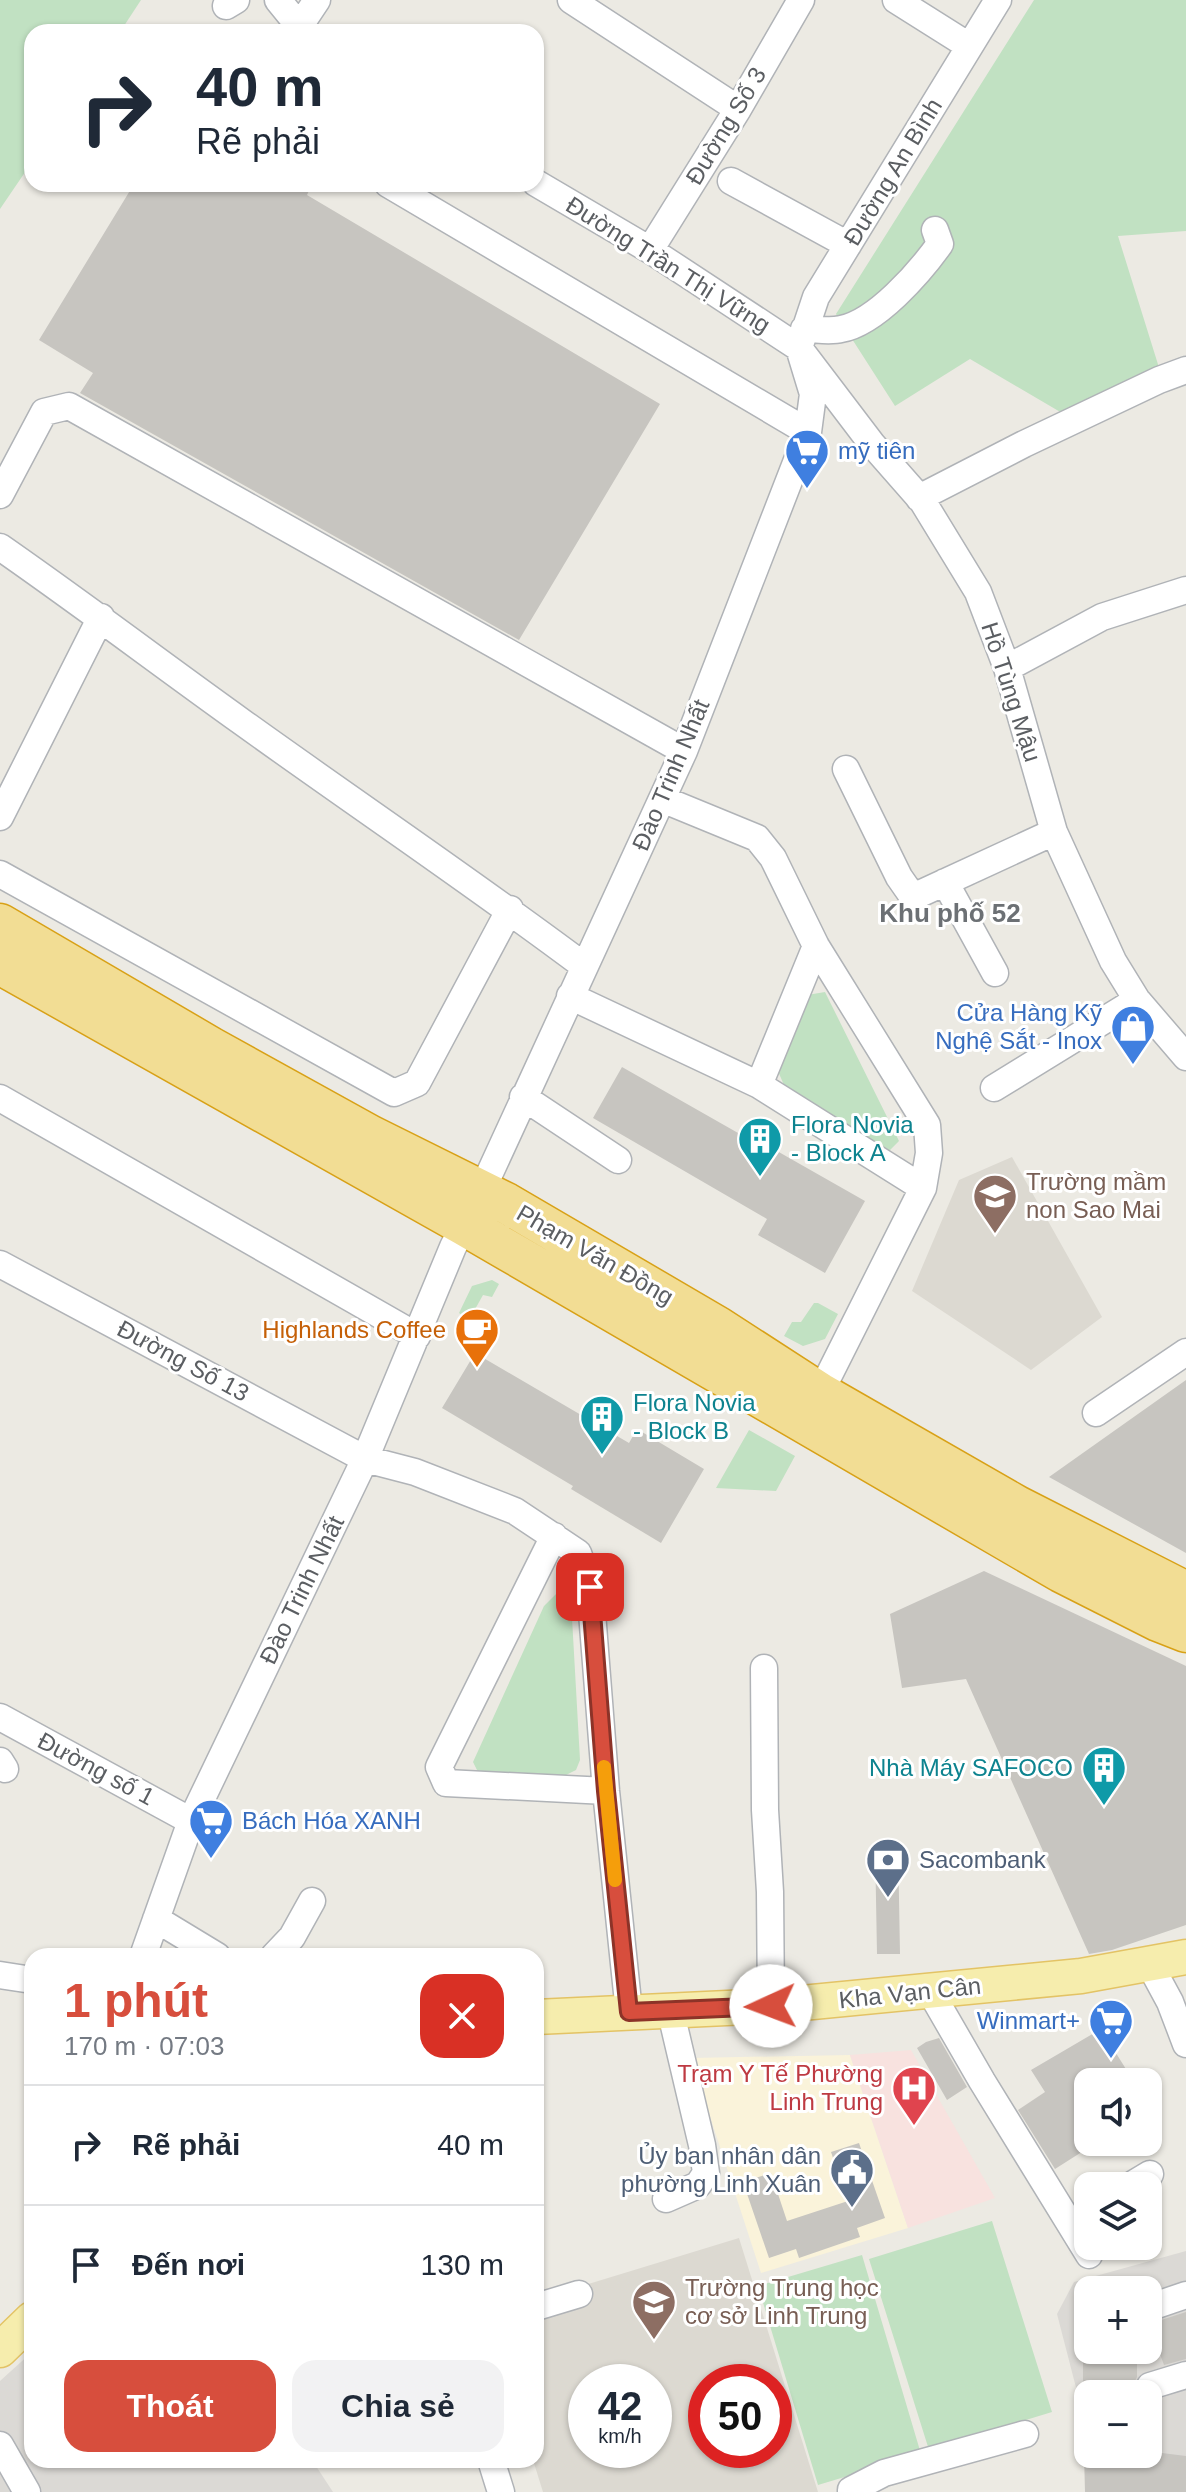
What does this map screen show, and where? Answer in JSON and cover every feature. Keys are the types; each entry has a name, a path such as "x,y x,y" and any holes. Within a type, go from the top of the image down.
{"highway":[{"name":"Phạm Văn Đồng","path":"0,924 265,1078 371,1136 482,1190 718,1327 820,1393 1017,1506 1186,1592"},
{"name":"Phạm Văn Đồng","path":"0,964 464,1225 1061,1572 1186,1632"}],"main road":[{"name":"Kha Vạn Cân","path":"544,2017 771,2006 1081,1976 1186,1957"},
{"path":"0,2350 24,2327"}],"street":[{"path":"278,0 297,24"},
{"path":"305,24 317,0"},
{"path":"571,0 738,109"},
{"name":"Đường Số 3","path":"650,250 738,109 801,0"},
{"path":"896,0 969,46"},
{"name":"Đường An Bình","path":"801,338 816,297 998,0"},
{"path":"731,181 848,245"},
{"name":"Đường Trần Thị Vững","path":"544,188 801,338"},
{"path":"402,192 808,432"},
{"path":"801,338 854,325 886,305 940,244 935,230"},
{"name":"Đào Trinh Nhất","path":"146,1948 191,1821 365,1459 464,1225 684,751 808,432 813,394 801,338"},
{"name":"Hồ Tùng Mậu","path":"801,338 872,444 919,498 978,592 1007,668 1054,832 1113,961 1137,1000 1176,1030 1186,1057"},
{"path":"919,498 1051,431 1186,370"},
{"path":"0,495 9,455 44,412 69,406 684,751"},
{"path":"0,547 101,617 242,722 510,909 584,966"},
{"path":"1007,668 1102,617 1186,591"},
{"path":"0,817 101,617"},
{"path":"846,769 899,877 913,897 1054,832"},
{"path":"662,799 757,838 773,858 816,946 927,1125 929,1153 923,1188 820,1393"},
{"path":"0,874 394,1093 417,1083 510,909"},
{"path":"945,882 995,973"},
{"path":"759,1085 816,946"},
{"path":"570,996 759,1085 923,1188"},
{"path":"994,1088 1137,1000"},
{"path":"523,1097 618,1160"},
{"path":"0,1098 417,1336"},
{"name":"Đường Số 13","path":"0,1264 365,1459 415,1472 515,1511 578,1553 590,1587 606,1791 629,2012"},
{"path":"1096,1413 1186,1352"},
{"path":"554,1536 439,1767 446,1783 606,1791"},
{"path":"764,1668 771,2006"},
{"name":"Đường số 1","path":"0,1717 191,1821"},
{"path":"282,1948 292,1937 312,1901"},
{"path":"156,1919 204,1948"},
{"path":"1150,1965 1170,2002 1186,2044"},
{"path":"0,1975 24,1979"},
{"path":"930,1991 982,2081 1074,2209"},
{"path":"666,2199 698,2185 706,2173 670,2009"},
{"path":"544,2305 579,2294"},
{"path":"1162,2303 1186,2295"},
{"path":"1162,2382 1186,2375"},
{"path":"851,2492 884,2473 1025,2434"},
{"path":"0,2445 27,2492"},
{"path":"494,2468 501,2492"}],"shaded area":[{"name":"Trường mầm non Sao Mai","path":"1012,1157 1102,1317 1031,1370 912,1291 959,1180"},
{"name":"Trạm Y Tế Phường Linh Trung","path":"911,2050 995,2198 908,2228 850,2055"},
{"path":"850,2055 908,2228 761,2273 691,2058"},
{"name":"Trường Trung học cơ sở Linh Trung","path":"739,2238 778,2364 688,2364 688,2468 792,2468 792,2408 818,2492 543,2492 536,2468 544,2468 544,2298"},
{"path":"1186,2251 1186,2492 1162,2468 1162,2380 1074,2380 1057,2314 1074,2282 1074,2364 1162,2364 1162,2276 1096,2276"},
{"path":"24,2359 24,2468 317,2468 333,2492 0,2492 0,2381"}],"green space":[{"path":"0,0 141,0 125,24 24,24 24,174 0,209"},
{"path":"1034,0 1186,0 1186,231 1118,236 1161,374 1062,413 970,359 895,406 836,314"},
{"path":"825,992 899,1141 889,1151 784,1085 777,1069 807,995"},
{"path":"492,1280 499,1284 492,1297 483,1295 469,1320 459,1313 472,1286"},
{"path":"814,1303 838,1314 825,1339 803,1346 784,1336 792,1322 801,1322"},
{"path":"749,1430 795,1456 776,1491 716,1488"},
{"path":"559,1591 571,1600 580,1760 576,1770 562,1777 480,1776 473,1762 544,1606"},
{"path":"992,2221 1052,2412 929,2450 869,2259"},
{"path":"862,2255 921,2454 818,2485 792,2399 792,2364 782,2364 758,2286"}],"building":[{"path":"129,192 308,192 307,195 660,404 519,640 80,393 93,373 39,340"},
{"name":"Flora Novia - Block A","path":"622,1067 865,1201 825,1273 758,1235 767,1219 593,1118"},
{"name":"Flora Novia - Block B","path":"475,1353 629,1443 637,1429 704,1469 661,1543 442,1408"},
{"path":"1186,1380 1186,1553 1049,1477"},
{"name":"Nhà Máy SAFOCO","path":"984,1571 1186,1666 1186,1925 1112,1950 1089,1954 966,1679 902,1688 890,1614"},
{"name":"Sacombank","path":"875,1844 898,1844 900,1954 877,1954"},
{"path":"1101,2029 1125,2068 1074,2068 1075,2156 1055,2169 1018,2110 1045,2092 1031,2070"},
{"path":"939,2038 967,2087 947,2100 917,2048"},
{"name":"Ủy ban nhân dân phường Linh Xuân","path":"859,2143 885,2218 857,2228 860,2237 799,2258 796,2249 769,2258 743,2182 771,2173 787,2221 848,2201 831,2152"},
{"path":"1186,2312 1186,2359 1164,2365 1162,2320"},
{"path":"1083,2364 1137,2364 1136,2380 1083,2380"},
{"path":"1162,2453 1186,2456 1186,2492 1085,2492 1084,2468 1162,2468"}],"slow traffic":[{"path":"604,1767 615,1880"}],"place":[{"name":"mỹ tiên","path":"807,490"},
{"name":"Cửa Hàng Kỹ Nghệ Sắt - Inox","path":"1133,1066"},
{"name":"Flora Novia - Block A","path":"760,1178"},
{"name":"Trường mầm non Sao Mai","path":"995,1235"},
{"name":"Highlands Coffee","path":"477,1369"},
{"name":"Flora Novia - Block B","path":"602,1456"},
{"name":"Nhà Máy SAFOCO","path":"1104,1807"},
{"name":"Bách Hóa XANH","path":"211,1860"},
{"name":"Sacombank","path":"888,1899"},
{"name":"Winmart+","path":"1111,2060"},
{"name":"Trạm Y Tế Phường Linh Trung","path":"914,2127"},
{"name":"Ủy ban nhân dân phường Linh Xuân","path":"852,2209"},
{"name":"Trường Trung học cơ sở Linh Trung","path":"654,2341"}],"district":[{"name":"Khu phố 52","path":"950,913"}],"route":[{"path":"590,1587 606,1791 629,2012 771,2006"}]}
